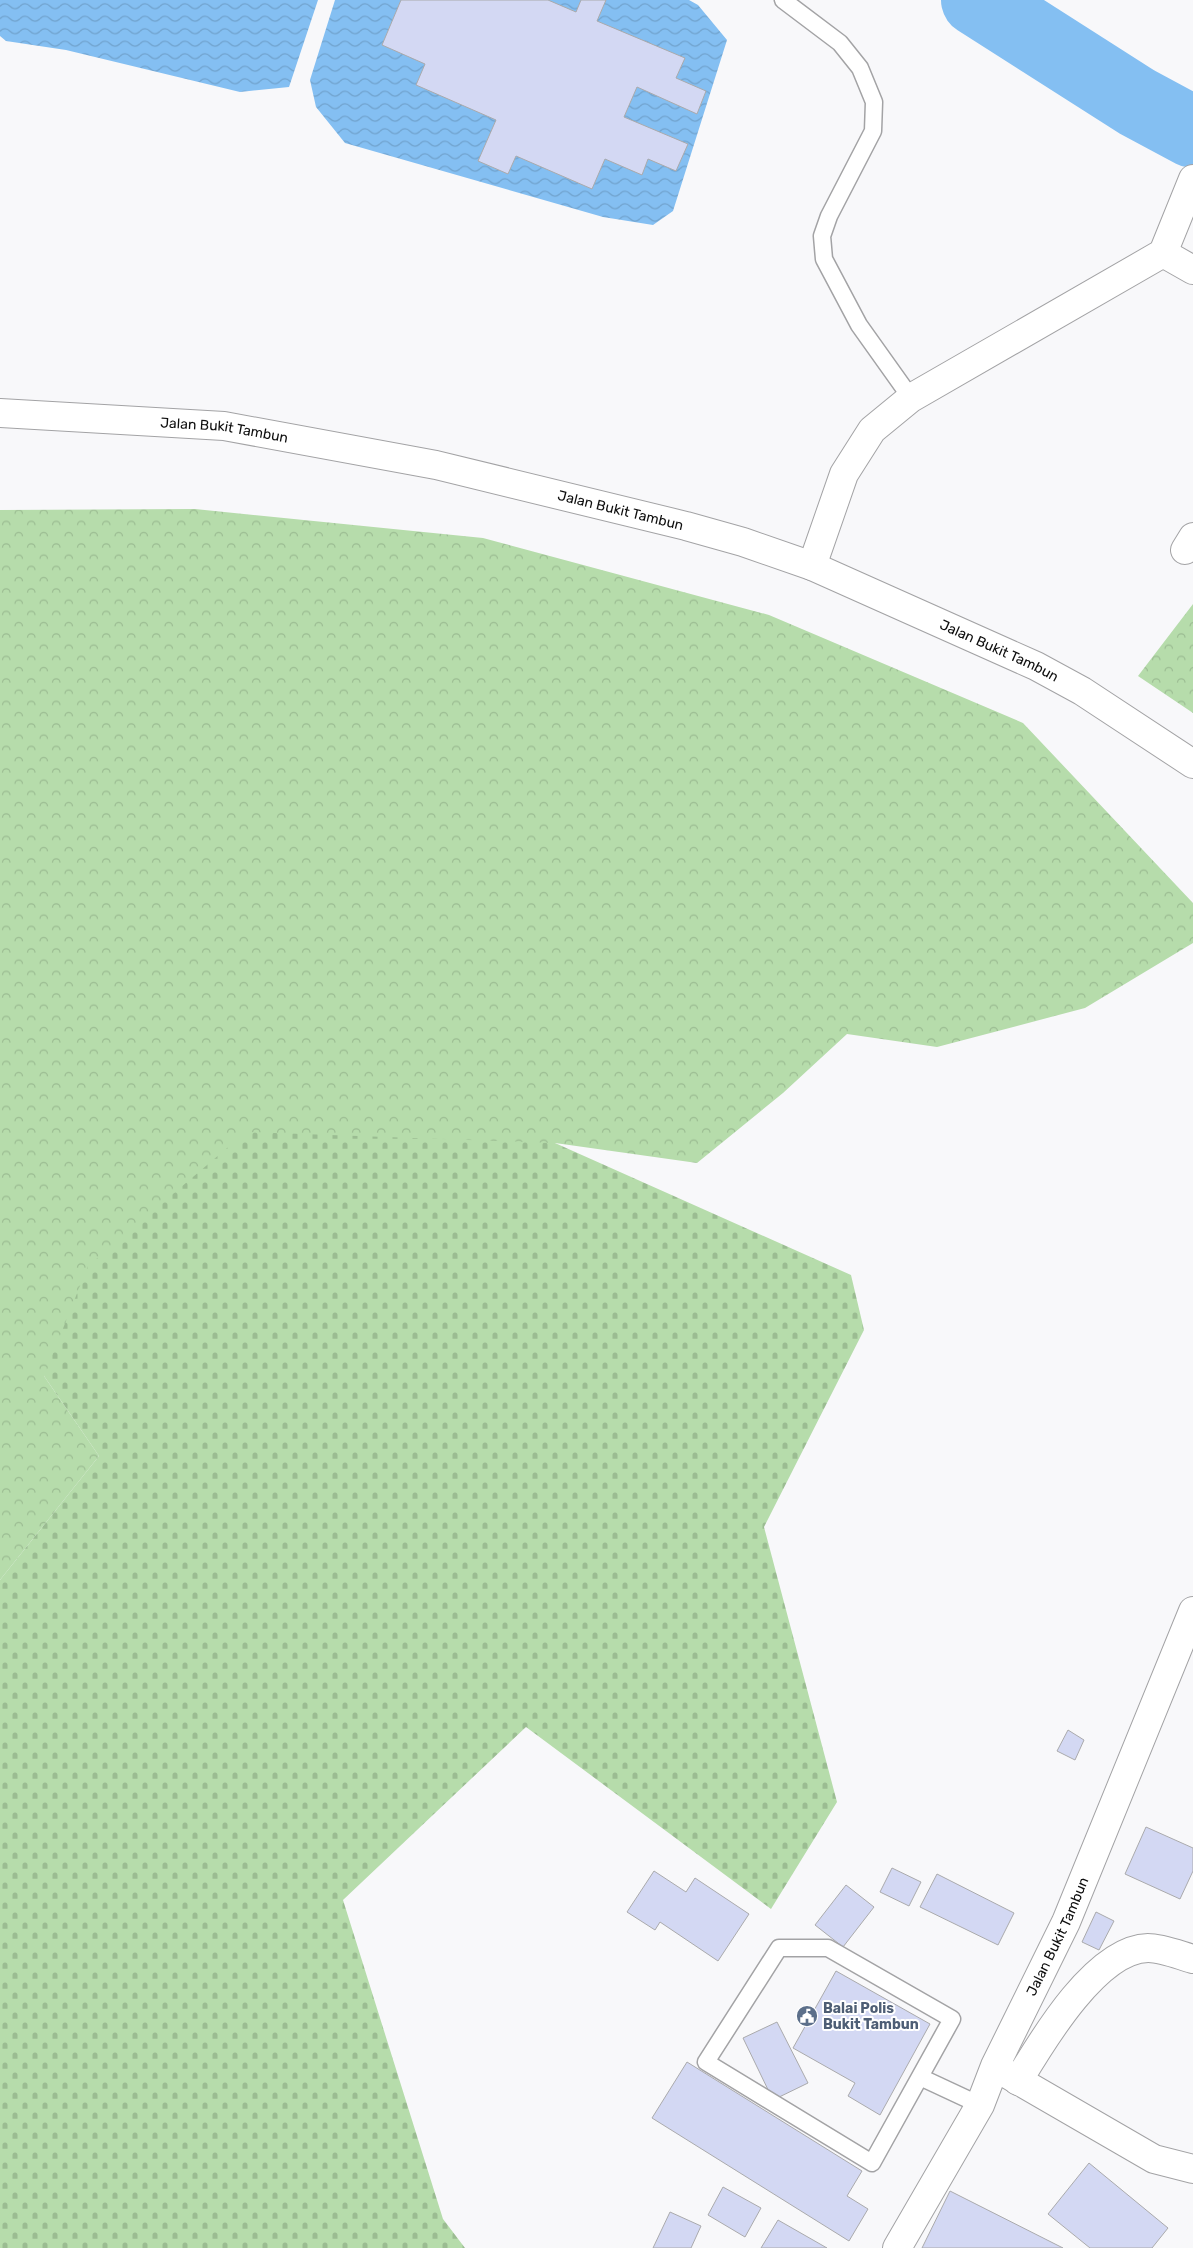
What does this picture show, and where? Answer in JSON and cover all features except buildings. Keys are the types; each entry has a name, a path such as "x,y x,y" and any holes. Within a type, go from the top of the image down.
{"street":[{"path":"812,566 844,474 872,430 911,398 1163,253 1193,179"},
{"path":"1163,253 1193,270"},
{"name":"Jalan Bukit Tambun","path":"0,413 224,426 436,465 686,526 812,566 1036,666 1082,691 1193,764"},
{"name":"Jalan Bukit Tambun","path":"897,2248 980,2105 994,2066 1066,1922 1193,1611"},
{"path":"1018,2081 1048,2033 1086,1984 1111,1961 1130,1952 1149,1948 1193,1959"},
{"path":"994,2066 1154,2159 1193,2169"}],"lane":[{"path":"783,0 840,43 860,68 874,102 873,131 829,216 822,236 824,259 859,325 911,398"},
{"path":"779,1948 828,1948 952,2019 920,2077 872,2163 706,2062 779,1948"},
{"path":"920,2077 980,2105"}],"green space":[{"path":"195,509 483,538 769,615 1023,723 1193,903 1193,943 1085,1008 937,1047 847,1034 783,1093 697,1163 555,1143 44,1376 99,1456 0,1580 0,510"},
{"path":"1193,604 1193,713 1138,676"},
{"path":"246,1132 555,1143 851,1275 864,1330 764,1527 837,1802 771,1909 526,1727 343,1900 443,2219 465,2248 0,2248 0,1580 99,1456 44,1376 88,1266"}],"water":[{"path":"0,0 318,0 289,87 240,92 66,50 6,41 0,36"},
{"path":"335,0 689,0 698,5 727,40 673,211 653,225 603,217 345,143 316,107 310,80"}],"waterway":[{"path":"977,0 1137,102 1193,132"}],"place":[{"name":"Balai Polis Bukit Tambun","path":"807,2016"}]}
